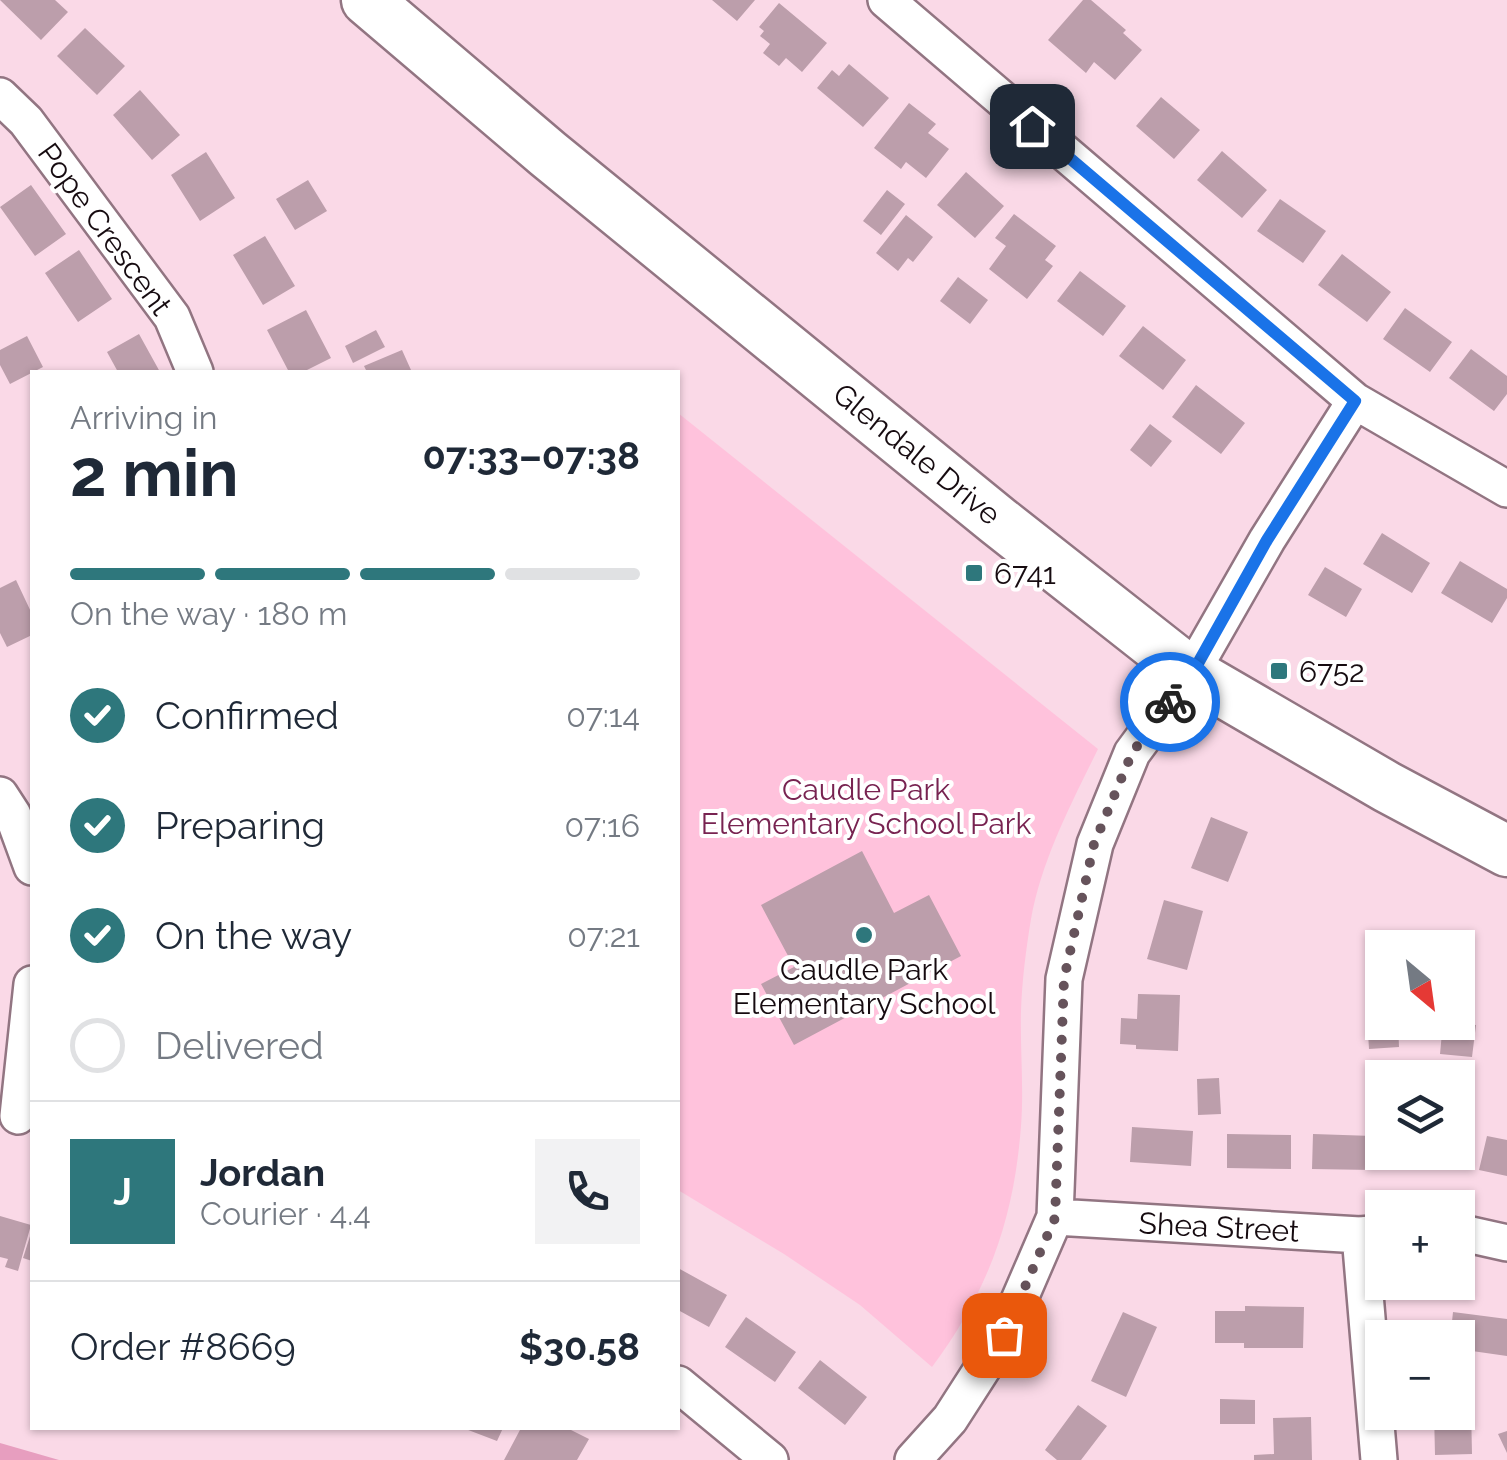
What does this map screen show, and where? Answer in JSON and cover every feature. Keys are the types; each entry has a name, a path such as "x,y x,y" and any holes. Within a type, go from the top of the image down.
{"main road":[{"name":"Glendale Drive","path":"367,0 548,154 1192,674 1507,851"}],"street":[{"path":"886,0 1355,401 1507,489"},
{"name":"Pope Crescent","path":"0,96 26,120 172,317 194,370"},
{"path":"913,1460 950,1418 1004,1335 1055,1218 1064,979 1094,844 1132,753 1192,674 1267,540 1355,401"},
{"path":"15,805 30,861"},
{"path":"17,1117 30,1002"},
{"name":"Shea Street","path":"1055,1218 1365,1234"},
{"path":"1475,1235 1507,1242"},
{"path":"1373,1300 1379,1460"},
{"path":"680,1386 770,1460"}],"green space":[{"name":"Caudle Park Elementary School Park","path":"680,415 1098,749 1050,853 1036,897 1024,965 1021,1126 1012,1192 995,1253 952,1339 932,1367 860,1305 680,1191"}],"shaded area":[{"path":"0,1443 59,1460 0,1460"}],"building":[{"path":"0,0 55,0 68,12 41,40"},
{"path":"712,0 755,0 737,21"},
{"path":"1083,0 1091,0 1126,30 1123,33 1142,50 1115,80 1094,62 1086,73 1048,40"},
{"path":"779,3 827,43 802,72 786,58 779,66 763,53 770,44 760,36 764,31 759,27"},
{"path":"85,28 125,66 97,95 57,56"},
{"path":"849,64 889,98 863,127 817,88 832,70 839,76"},
{"path":"140,90 180,135 152,160 113,115"},
{"path":"1161,97 1200,130 1174,159 1136,126"},
{"path":"909,103 936,124 928,133 949,149 926,178 906,162 901,169 874,148"},
{"path":"1222,151 1267,190 1242,218 1197,180"},
{"path":"206,152 235,198 200,221 171,175"},
{"path":"966,172 1004,206 975,238 937,205"},
{"path":"308,180 327,211 295,230 276,199"},
{"path":"31,185 66,234 35,256 0,207"},
{"path":"887,190 905,204 881,235 863,221"},
{"path":"1280,199 1326,231 1303,263 1257,231"},
{"path":"1014,214 1056,246 1045,260 1053,266 1027,299 989,269 1006,246 995,238"},
{"path":"906,215 933,237 913,262 908,258 898,271 876,253"},
{"path":"265,236 295,286 263,305 233,255"},
{"path":"79,250 112,299 78,322 45,273"},
{"path":"1342,254 1391,292 1367,322 1318,285"},
{"path":"1080,271 1126,306 1103,336 1057,301"},
{"path":"958,277 988,300 970,324 940,301"},
{"path":"1405,308 1452,342 1430,372 1383,339"},
{"path":"306,310 331,358 307,370 288,370 267,330"},
{"path":"1143,326 1186,360 1163,390 1119,356"},
{"path":"376,330 385,347 353,363 345,346"},
{"path":"139,334 159,370 117,370 107,352"},
{"path":"27,336 43,367 30,370 30,374 10,384 0,365 0,350"},
{"path":"1471,349 1507,376 1507,394 1494,411 1449,378"},
{"path":"402,350 411,370 366,370 364,366"},
{"path":"1196,385 1245,423 1221,454 1172,417"},
{"path":"1150,424 1172,441 1151,467 1130,450"},
{"path":"1382,533 1430,563 1412,593 1363,564"},
{"path":"1460,561 1507,589 1507,598 1492,623 1441,593"},
{"path":"1325,567 1362,589 1346,617 1308,595"},
{"path":"16,580 30,610 30,636 7,647 0,633 0,588"},
{"path":"1211,817 1248,832 1228,882 1191,868"},
{"name":"Caudle Park Elementary School","path":"862,851 894,913 929,895 961,956 794,1045 761,984 794,967 761,905"},
{"path":"1164,900 1203,911 1187,970 1147,959"},
{"path":"1138,994 1180,995 1178,1051 1136,1049 1136,1045 1120,1044 1121,1018 1137,1019"},
{"path":"1368,1040 1399,1040 1399,1047 1369,1049"},
{"path":"1441,1040 1474,1040 1472,1057 1440,1054"},
{"path":"1219,1078 1221,1114 1198,1115 1197,1079"},
{"path":"1132,1127 1193,1131 1191,1166 1130,1162"},
{"path":"1227,1134 1291,1135 1291,1169 1227,1168"},
{"path":"1313,1134 1365,1136 1365,1170 1312,1169"},
{"path":"1487,1136 1507,1140 1507,1176 1479,1170"},
{"path":"0,1216 30,1225 18,1271 5,1267 8,1259 0,1257"},
{"path":"30,1236 30,1260 23,1258"},
{"path":"680,1269 727,1295 709,1327 680,1311"},
{"path":"1245,1306 1304,1307 1303,1348 1244,1348 1244,1343 1215,1343 1215,1311 1245,1311"},
{"path":"1123,1312 1157,1327 1126,1397 1091,1381"},
{"path":"1453,1312 1507,1319 1507,1356 1475,1351 1475,1320 1452,1320"},
{"path":"746,1317 796,1352 775,1382 725,1347"},
{"path":"820,1360 867,1397 845,1425 798,1388"},
{"path":"1220,1399 1255,1400 1255,1424 1220,1424"},
{"path":"1078,1405 1107,1426 1081,1460 1057,1460 1045,1450"},
{"path":"1311,1417 1312,1460 1254,1460 1254,1455 1274,1454 1273,1418"},
{"path":"468,1430 502,1430 497,1441"},
{"path":"520,1430 571,1430 589,1439 577,1460 504,1460"},
{"path":"1434,1430 1471,1430 1472,1454 1435,1455"},
{"path":"1507,1431 1507,1453 1498,1434"}],"way so far":[{"path":"1004,1335 1055,1218 1064,979 1094,844 1132,753 1170,702"}],"place":[{"name":"6741","path":"974,573"},
{"name":"6752","path":"1279,671"},
{"name":"Caudle Park Elementary School","path":"864,935"}],"route":[{"path":"1032,126 1355,401 1267,540 1192,674 1170,702"}]}
